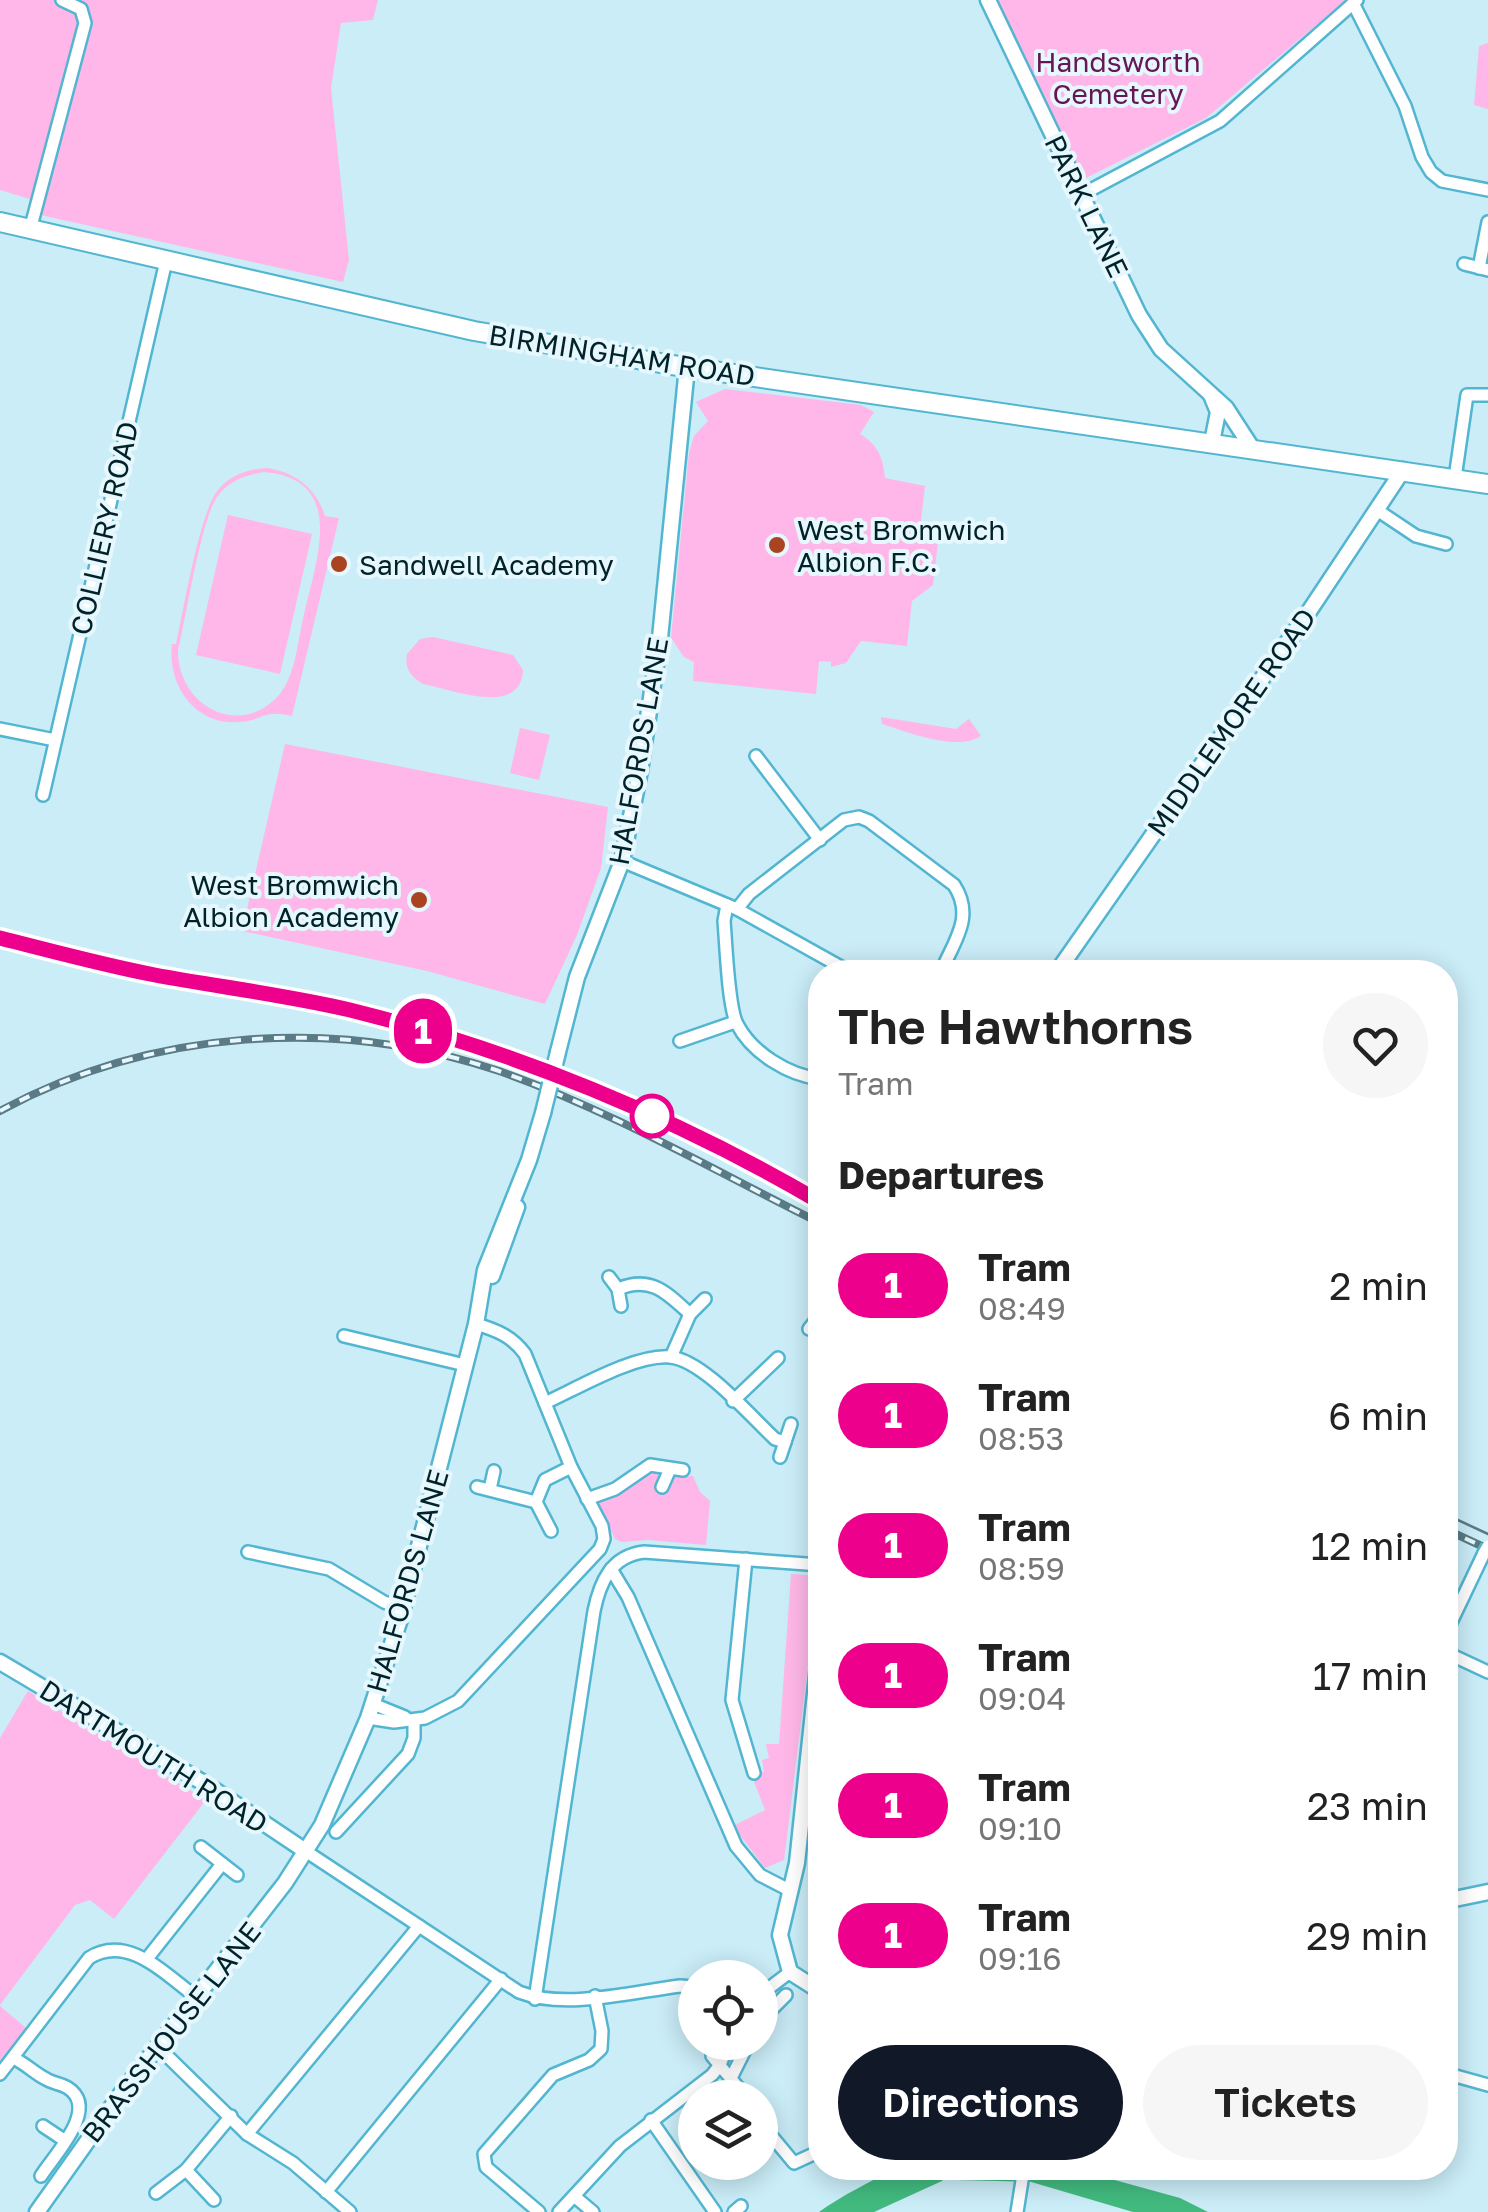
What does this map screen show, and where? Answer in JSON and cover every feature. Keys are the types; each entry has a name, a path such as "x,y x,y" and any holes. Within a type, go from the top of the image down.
{"highway":[{"name":"BIRMINGHAM ROAD","path":"0,222 418,320 687,367 1488,484"}],"street":[{"path":"30,230 84,23 81,9 62,0"},
{"name":"PARK LANE","path":"988,0 1140,315 1161,350 1237,421 1252,448"},
{"path":"1083,194 1220,121 1355,1 1431,172 1442,181 1488,190"},
{"path":"1464,264 1484,269 1488,222"},
{"name":"COLLIERY ROAD","path":"43,795 166,261"},
{"name":"HALFORDS LANE","path":"307,1852 370,1711 403,1609 492,1249 543,1113 577,977 622,861 652,698 687,367"},
{"path":"1211,394 1218,412 1212,442"},
{"path":"1456,478 1467,395 1488,396"},
{"name":"MIDDLEMORE ROAD","path":"1065,960 1403,470"},
{"path":"1377,510 1416,536 1446,544"},
{"path":"0,729 55,740"},
{"path":"756,756 820,840"},
{"path":"808,1078 759,1051 735,1022 724,921 732,907 844,820 869,820 954,885 965,907 964,918 946,960"},
{"path":"622,861 732,907 828,960"},
{"path":"680,1041 735,1022"},
{"path":"609,1277 618,1289 621,1306"},
{"path":"618,1289 644,1282 656,1284 690,1314"},
{"path":"671,1357 690,1314 705,1299"},
{"path":"370,1711 394,1722 414,1720 438,1713 458,1700 600,1549 604,1539 602,1526 571,1468 517,1343 495,1329 476,1324"},
{"path":"344,1336 465,1365"},
{"path":"545,1403 631,1364 671,1357 704,1372 775,1439 785,1442"},
{"path":"733,1401 778,1358"},
{"path":"780,1457 790,1424"},
{"path":"587,1500 615,1489 650,1464 676,1469 662,1486"},
{"path":"536,1502 545,1480 571,1468"},
{"path":"494,1471 483,1488 536,1502 551,1530"},
{"path":"1458,1607 1486,1549"},
{"path":"248,1552 329,1569 403,1609"},
{"path":"535,1998 594,1611 603,1579 621,1558 644,1552 808,1564"},
{"path":"746,1560 732,1700 754,1772"},
{"path":"611,1569 628,1597 736,1846 760,1875 791,1891"},
{"path":"1458,1658 1488,1672"},
{"name":"DARTMOUTH ROAD","path":"0,1662 207,1785 307,1852"},
{"path":"336,1832 351,1807 408,1754 414,1738 414,1720"},
{"path":"749,1756 766,1752"},
{"path":"808,1768 797,1863 780,1935 790,1972 808,1983"},
{"path":"201,1847 237,1875"},
{"path":"307,1852 519,1992 535,1998 557,2002 678,1988"},
{"name":"BRASSHOUSE LANE","path":"37,2212 307,1852"},
{"path":"146,1960 222,1864"},
{"path":"1458,1898 1488,1892"},
{"path":"247,2134 418,1926"},
{"path":"0,2074 89,1958 112,1949 133,1952 196,1998"},
{"path":"778,1981 790,1972"},
{"path":"326,2192 501,1978"},
{"path":"778,2002 786,1994"},
{"path":"539,2212 486,2167 484,2154 554,2075 589,2060 601,2049 602,2031 595,1996"},
{"path":"158,2047 247,2134 294,2163 350,2212"},
{"path":"13,2058 76,2096 80,2117 74,2131 41,2176"},
{"path":"716,2060 735,2080"},
{"path":"558,2212 610,2155 696,2088 722,2060"},
{"path":"732,2076 740,2060"},
{"path":"1458,2077 1488,2085"},
{"path":"156,2193 186,2170 231,2116"},
{"path":"651,2120 716,2212"},
{"path":"43,2126 64,2140"},
{"path":"778,2144 794,2163"},
{"path":"783,2172 808,2157"},
{"path":"186,2170 214,2200"},
{"path":"1016,2212 1022,2180"},
{"path":"574,2196 594,2212"}],"green space":[{"path":"0,0 378,0 373,20 341,23 331,88 349,260 343,282 36,214 36,201 0,190"},
{"name":"Handsworth Cemetery","path":"994,0 1346,0 1206,118 1080,181"},
{"path":"1488,43 1488,109 1474,105 1479,46"},
{"path":"725,389 861,405 874,412 860,434 878,452 885,478 925,486 921,521 938,542 933,585 912,601 907,646 861,641 846,663 831,667 831,662 819,661 816,694 693,681 694,662 684,657 671,638 689,453 694,436 708,421 696,402"},
{"path":"261,469 278,470 296,478 316,497 325,516 339,518 292,716 269,714 248,721 223,721 197,710 187,700 174,674 172,644 176,644 211,501 229,480","holes":["264,472 290,478 307,490 317,506 320,526 315,570 296,656 279,695 246,715 229,715 199,700 180,670 178,650 200,547 211,509 226,487"]},
{"path":"228,515 312,534 280,674 196,655"},
{"path":"433,637 513,655 523,670 519,685 498,697 483,697 423,684 409,672 407,654 420,639"},
{"path":"881,717 956,729 969,719 981,736 959,742 932,739 882,724"},
{"path":"520,728 550,735 539,780 510,773"},
{"name":"West Bromwich Albion Academy","path":"285,744 608,807 601,868 577,935 545,1004 427,971 242,931"},
{"path":"651,1470 658,1470 658,1485 666,1488 674,1477 693,1476 700,1492 710,1501 706,1545 615,1539 597,1502"},
{"path":"791,1574 808,1575 808,1665 784,1860 765,1868 733,1826 765,1810 751,1774 764,1772 762,1760 769,1758 766,1744 779,1744"},
{"path":"28,1691 206,1800 114,1919 90,1900 75,1905 0,2005 0,1738"},
{"path":"0,2006 26,2028 0,2060"}],"shaded area":[{"path":"873,2180 943,2180 874,2212 819,2212"},
{"path":"1025,2180 1115,2180 1180,2198 1208,2212 1133,2212"}],"tram line":[{"path":"0,938 136,971 326,1005 472,1045 651,1115 808,1196"},
{"name":"1","path":"0,938 152,974 329,1006 434,1034 620,1102 686,1131 808,1195"},
{"path":"1458,1520 1488,1534"}],"railway":[{"path":"0,1111 58,1083 119,1062 182,1048 245,1040 310,1038 374,1043 437,1054 540,1087 622,1123 808,1217"},
{"path":"1458,1535 1488,1549"}],"place":[{"name":"West Bromwich Albion F.C.","path":"777,545"},
{"name":"Sandwell Academy","path":"339,564"},
{"name":"West Bromwich Albion Academy","path":"419,900"}]}
